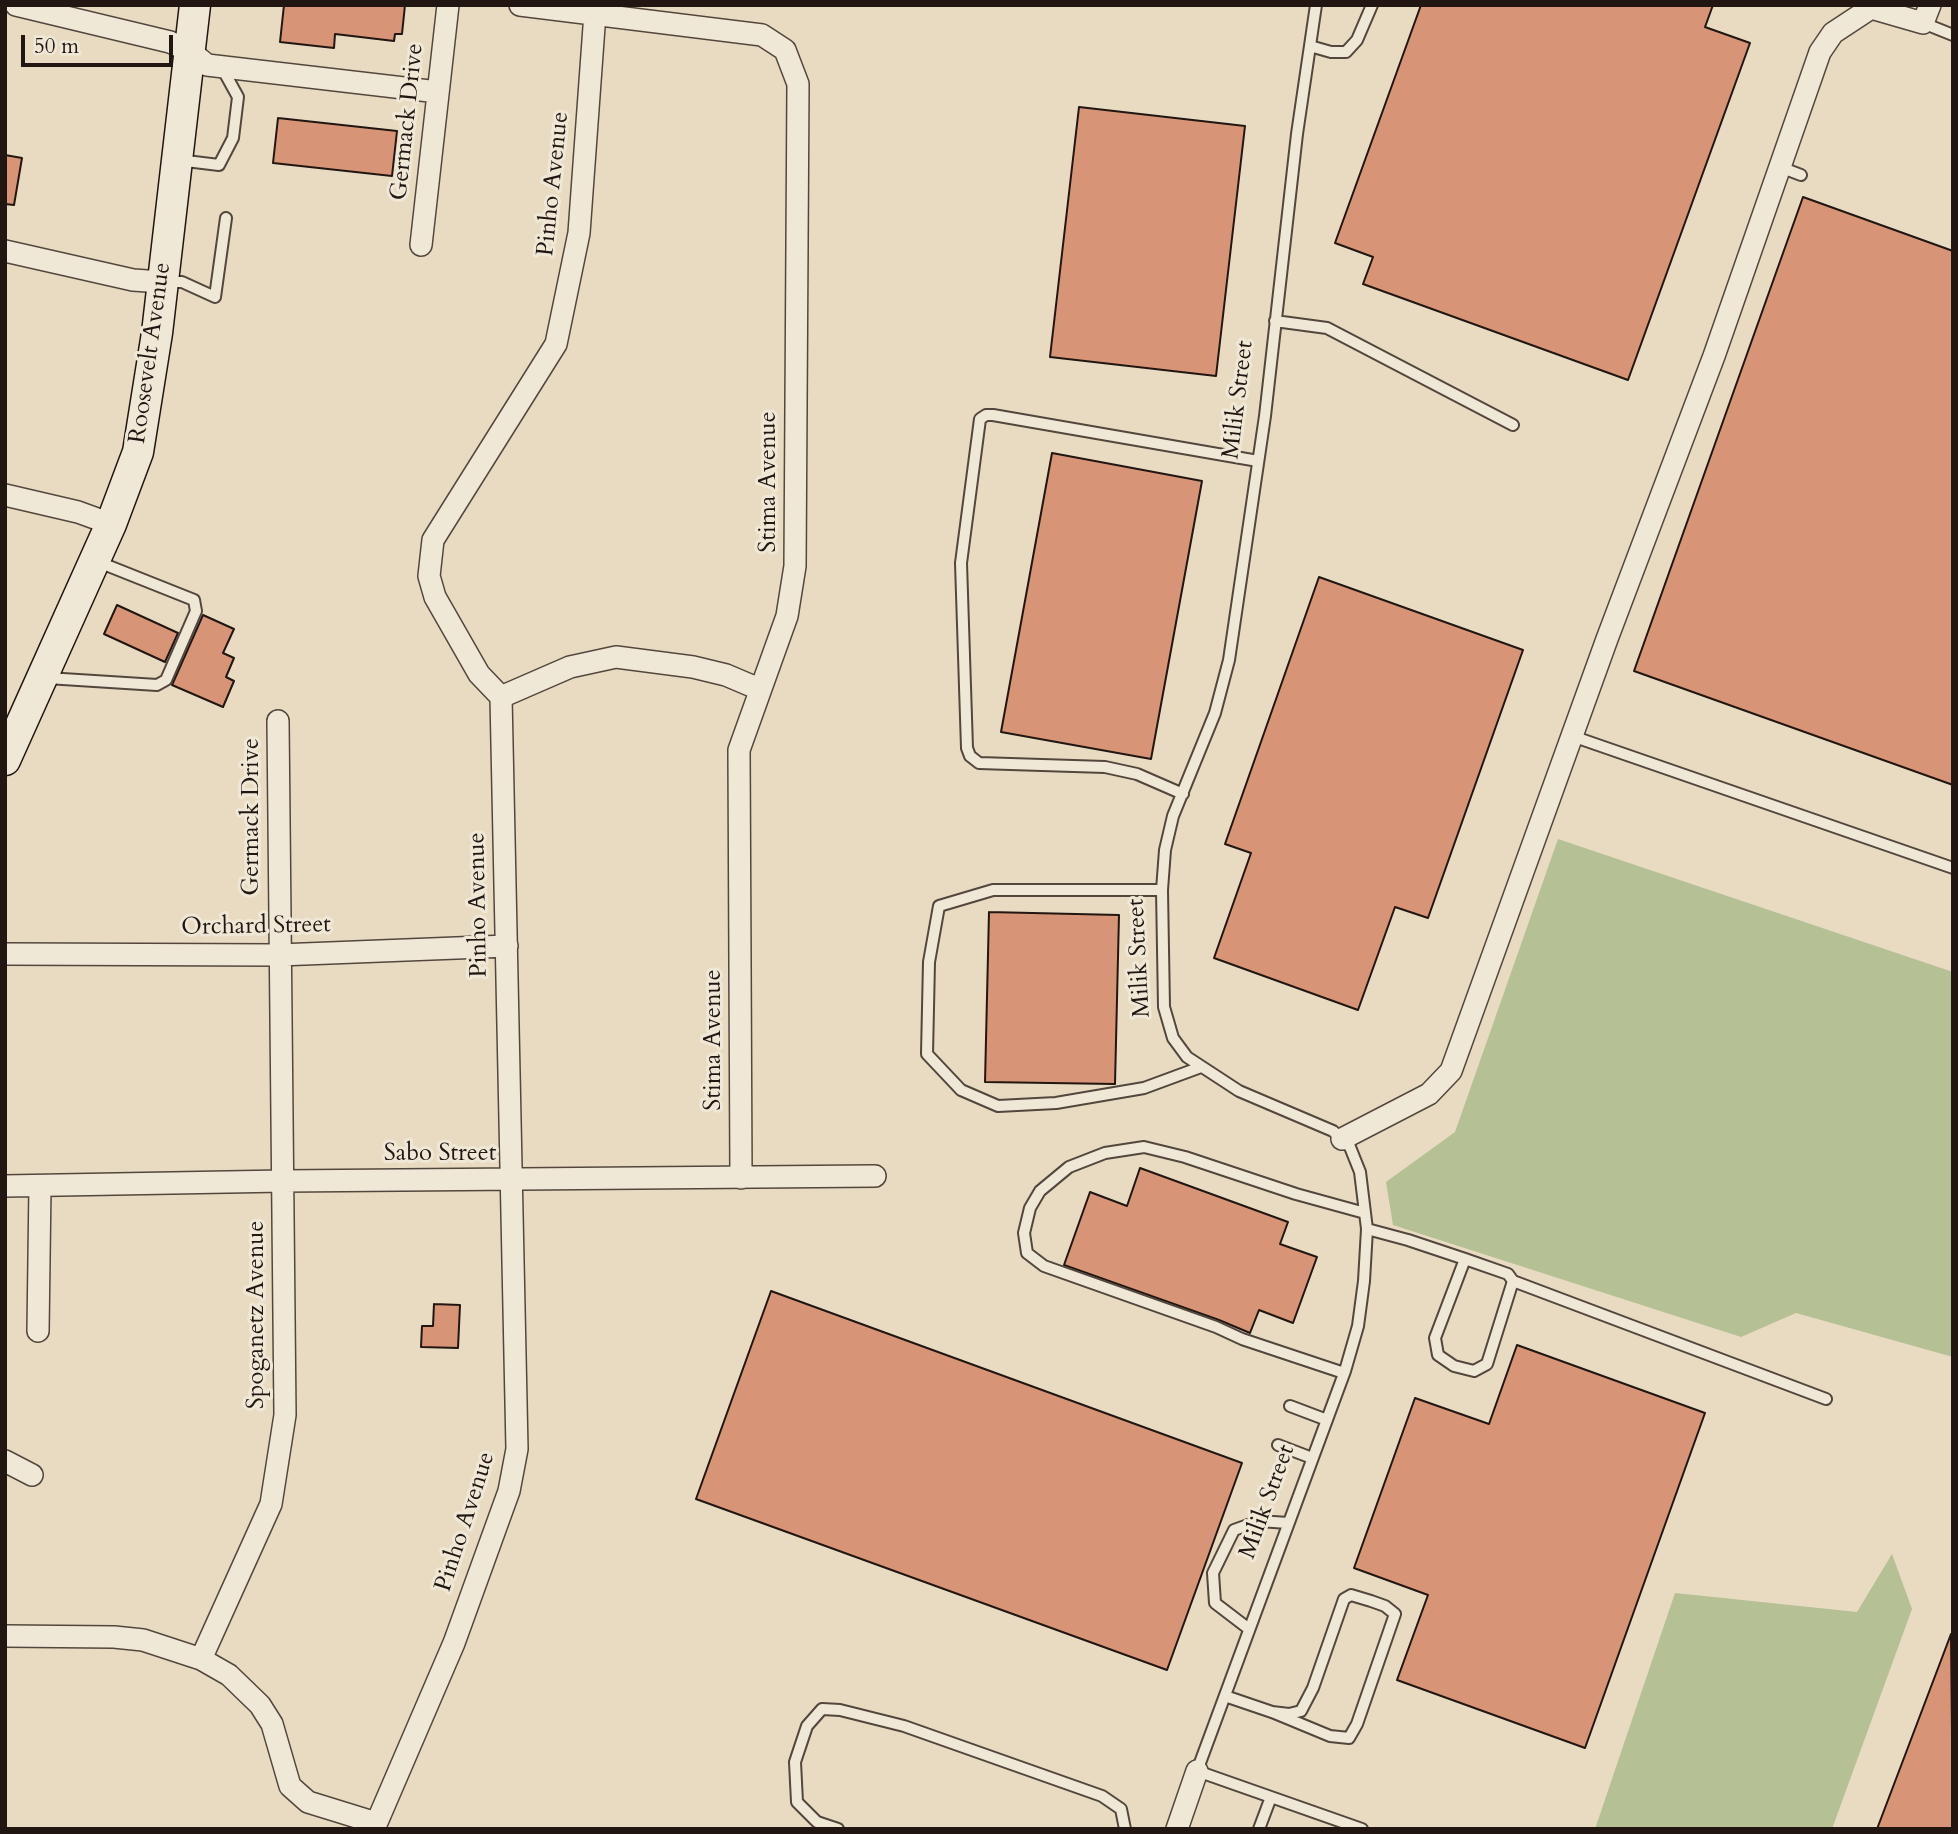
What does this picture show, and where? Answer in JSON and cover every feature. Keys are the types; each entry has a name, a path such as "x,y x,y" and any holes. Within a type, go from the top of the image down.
{"main road":[{"name":"Roosevelt Avenue","path":"8,746 44,678 111,524 131,473 143,430 156,345 195,5"}],"street":[{"path":"16,5 170,42 191,52 207,65 438,92"},
{"name":"Germack Drive","path":"421,245 448,5"},
{"name":"Stima Avenue","path":"520,5 762,35 785,50 797,84 795,566 787,616 739,750 741,1178"},
{"path":"1342,1139 1429,1094 1451,1072 1572,736 1714,356 1820,52 1833,33 1871,8 1926,14"},
{"name":"Pinho Avenue","path":"375,1826 454,1643 511,1480 517,1449 501,697 479,674 435,597 429,576 433,540 556,344 579,233 595,13"},
{"path":"5,251 133,280 162,282"},
{"path":"5,495 78,512 111,524"},
{"path":"501,697 570,667 616,657 693,667 726,675 759,689"},
{"name":"Germack Drive","path":"278,721 279,955"},
{"name":"Orchard Street","path":"5,954 279,955 507,946"},
{"name":"Spoganetz Avenue","path":"201,1659 271,1504 285,1415 279,955"},
{"name":"Sabo Street","path":"5,1186 875,1176"},
{"path":"38,1331 40,1186"},
{"path":"5,1461 32,1475"},
{"path":"5,1636 114,1637 143,1640 201,1659 229,1675 260,1705 272,1724 290,1786 308,1802 375,1826"},
{"name":"Milik Street","path":"1177,1829 1197,1771"}],"lane":[{"name":"Milik Street","path":"1197,1771 1344,1373 1358,1326 1364,1281 1367,1229 1360,1171 1350,1147 1333,1131 1239,1091 1187,1057 1173,1038 1164,1007 1162,890 1165,850 1173,816 1215,713 1229,660 1258,461 1297,134 1316,5"},
{"path":"1311,46 1331,52 1346,52 1357,40 1372,5"},
{"path":"1926,14 1953,35"},
{"path":"178,160 219,165 233,138 239,97 222,68"},
{"path":"1780,167 1801,175"},
{"path":"162,282 182,282 215,297 226,218"},
{"path":"1275,321 1327,328 1513,425"},
{"path":"1183,794 1137,774 1105,767 979,763 970,756 967,748 961,563 980,419 993,415 1258,461"},
{"path":"44,678 157,685 166,680 196,611 194,600 95,560"},
{"path":"1572,736 1953,867"},
{"path":"1162,890 993,890 939,906 929,962 927,1054 961,1090 998,1106 1056,1103 1144,1088 1201,1067"},
{"path":"1344,1373 1242,1339 1216,1327 1044,1266 1027,1253 1024,1233 1030,1208 1040,1191 1069,1167 1104,1153 1144,1147 1185,1157 1296,1194 1365,1213"},
{"path":"1367,1229 1508,1274 1513,1281 1826,1399"},
{"path":"1465,1259 1435,1338 1438,1355 1454,1366 1474,1371 1487,1364 1513,1281"},
{"path":"1290,1406 1326,1420"},
{"path":"1278,1445 1312,1458"},
{"path":"1249,1629 1215,1604 1213,1573 1234,1530 1259,1521 1288,1523"},
{"path":"1225,1696 1330,1736 1349,1738 1357,1724 1395,1614 1385,1606 1351,1595 1344,1599 1313,1688 1301,1712 1272,1712"},
{"path":"838,1829 817,1822 797,1802 795,1762 807,1726 822,1709 839,1710 904,1726 1102,1796 1121,1809 1125,1829"},
{"path":"1197,1771 1362,1829"},
{"path":"1259,1829 1270,1797"}],"green space":[{"path":"1558,839 1953,972 1953,1357 1796,1313 1741,1337 1393,1225 1386,1182 1455,1132"},
{"path":"1892,1554 1912,1609 1832,1829 1595,1829 1675,1593 1857,1612"}],"building":[{"path":"284,5 405,5 402,34 395,34 394,41 335,34 334,48 280,42"},
{"path":"1421,5 1713,5 1705,27 1750,43 1628,380 1363,284 1373,257 1335,243"},
{"path":"1079,107 1245,126 1216,376 1050,357"},
{"path":"278,118 397,131 392,176 273,163"},
{"path":"5,155 22,158 14,205 5,204"},
{"path":"1803,197 1953,251 1953,785 1634,671"},
{"path":"1052,453 1202,481 1151,759 1001,732"},
{"path":"1319,577 1523,650 1428,918 1395,907 1358,1010 1214,958 1251,853 1225,844"},
{"path":"117,605 178,633 165,662 104,634"},
{"path":"203,615 234,629 223,653 234,658 226,677 234,681 223,707 172,685"},
{"path":"989,912 1119,915 1115,1084 985,1082"},
{"path":"1140,1168 1288,1222 1280,1244 1317,1257 1293,1323 1259,1310 1250,1333 1064,1265 1090,1192 1127,1206"},
{"path":"771,1291 1242,1463 1167,1670 696,1499"},
{"path":"434,1304 460,1305 458,1348 421,1347 422,1326 433,1326"},
{"path":"1517,1345 1705,1413 1585,1748 1397,1680 1428,1595 1354,1568 1415,1398 1489,1424"},
{"path":"1951,1634 1953,1829 1877,1829"}]}
